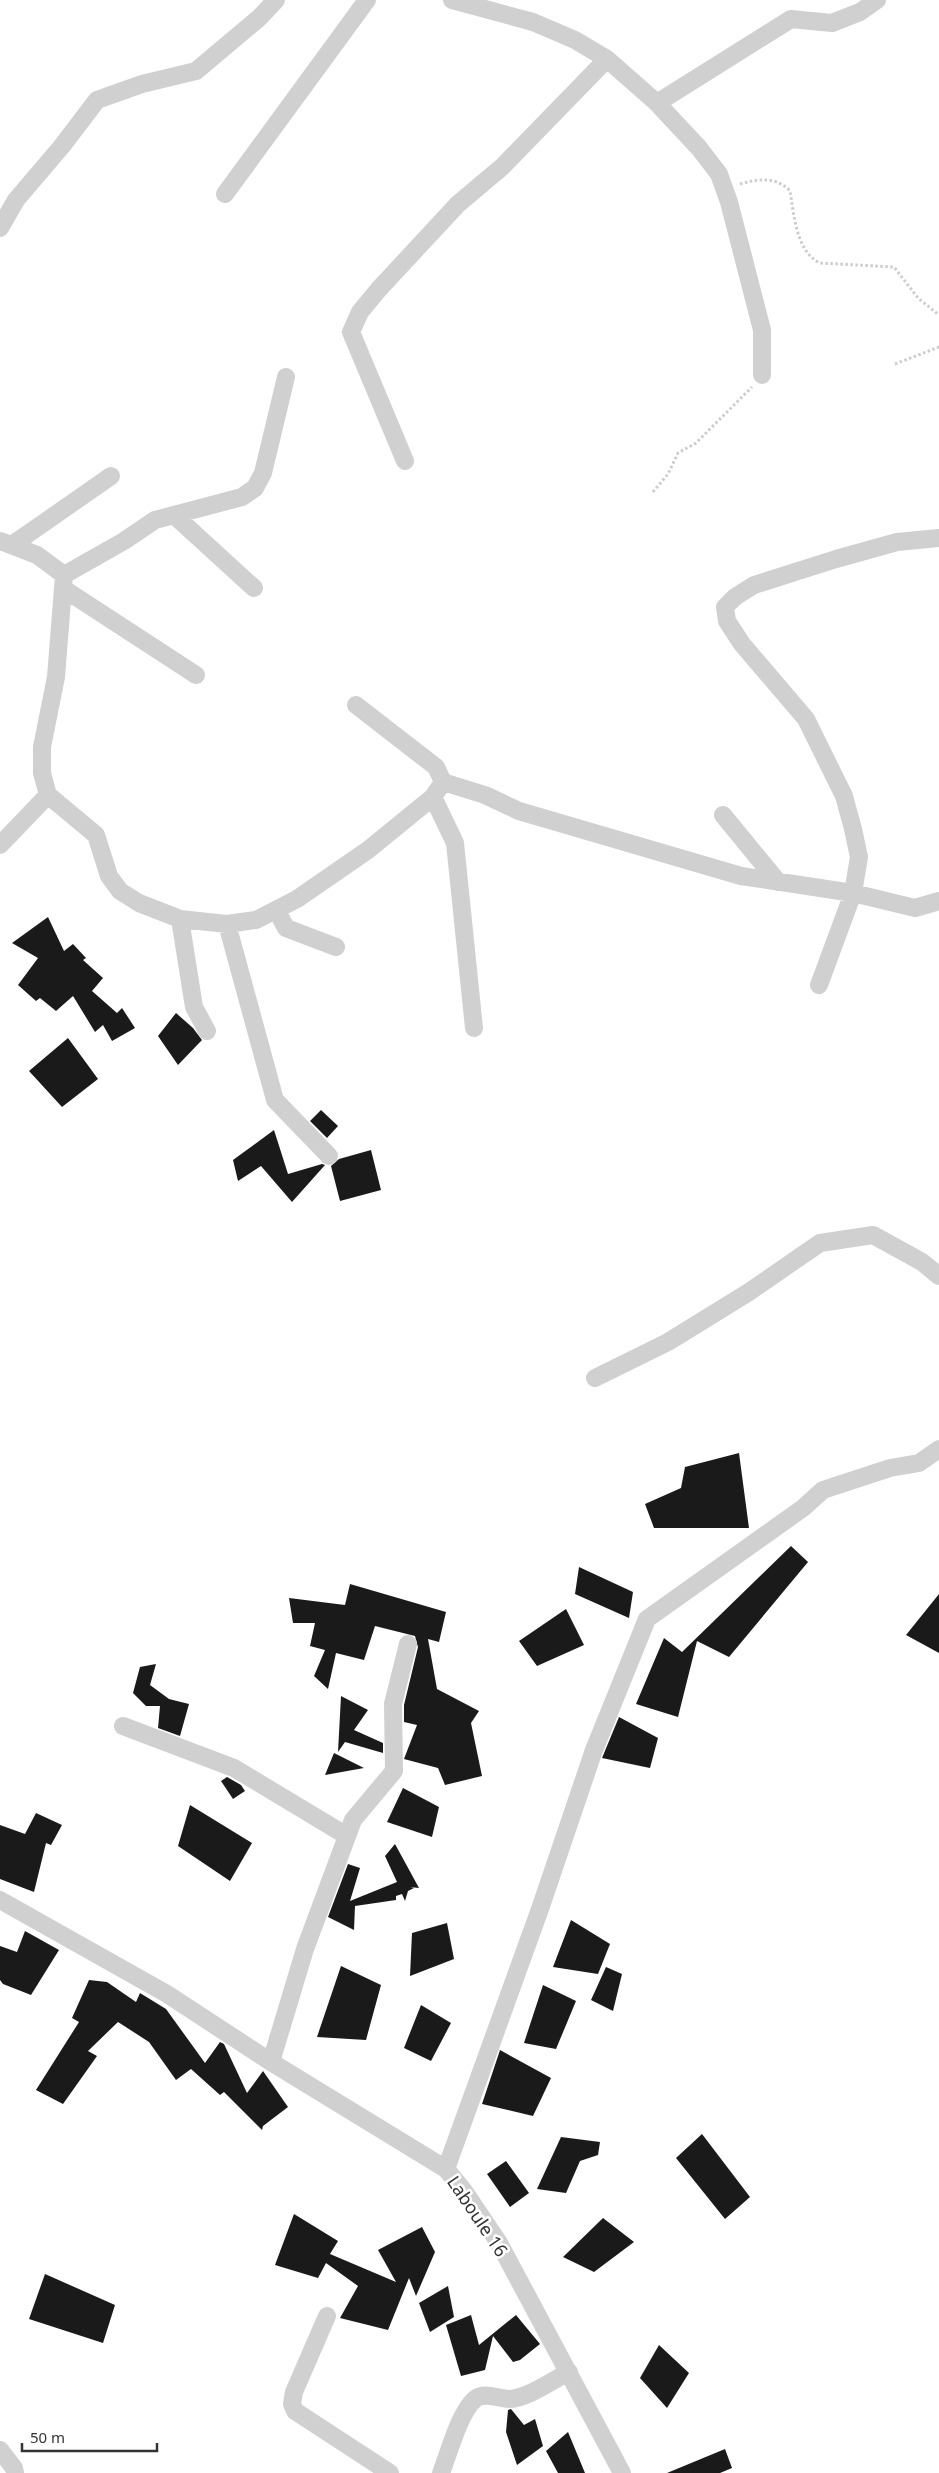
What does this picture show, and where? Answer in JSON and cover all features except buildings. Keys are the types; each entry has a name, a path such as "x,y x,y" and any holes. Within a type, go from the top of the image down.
{"street":[{"path":"0,228 16,200 62,146 97,100 142,84 196,71 259,18 276,0"},
{"path":"224,194 367,0"},
{"path":"452,0 533,22 575,40 606,59 657,103 699,148 719,174 723,188 762,330 762,375"},
{"path":"657,103 791,19 832,23 860,12 877,0"},
{"path":"405,462 352,332 360,312 458,204 502,167 606,59"},
{"path":"64,582 155,520 242,497 255,488 263,473 286,377"},
{"path":"6,543 111,476"},
{"path":"174,515 254,588"},
{"path":"819,985 853,893 859,857 844,796 806,719 742,644 727,622 725,607 735,597 754,585 897,542 939,538"},
{"path":"6,543 37,555 64,582 196,675"},
{"path":"64,582 56,677 42,747 42,773 48,795 96,835 109,876 120,891 139,903 180,919 227,924 256,920 277,911 368,850 438,789 485,795 519,811 741,876 853,893 915,908 939,901"},
{"path":"356,705 436,767 438,789 455,843 474,1028"},
{"path":"0,845 48,795"},
{"path":"722,815 778,882"},
{"path":"277,911 286,928 336,948"},
{"path":"180,919 194,1007 207,1031"},
{"path":"227,924 275,1100 329,1156"},
{"path":"595,1378 676,1337 749,1292 820,1243 873,1235 922,1262 939,1276"},
{"path":"446,2169 540,1909 594,1750 647,1619 803,1508 823,1490 890,1468 919,1463 939,1448"},
{"path":"271,2062 305,1949 353,1820 394,1771 393,1704 408,1644"},
{"path":"123,1726 234,1768 347,1836"},
{"name":"Laboule 16","path":"0,1900 167,1994 271,2062 446,2169 464,2191 499,2243 622,2473"},
{"path":"327,2316 294,2392 292,2404 296,2411 390,2473"},
{"path":"441,2473 464,2414 475,2398 482,2395 509,2399 522,2396 569,2372"},
{"path":"0,2450 14,2468 15,2473"}],"path":[{"path":"723,188 760,178 785,185 790,191 801,242 810,259 820,263 894,267 918,298 939,315"},
{"path":"895,364 939,346"},
{"path":"653,492 668,474 678,453 696,443 762,375"}]}
